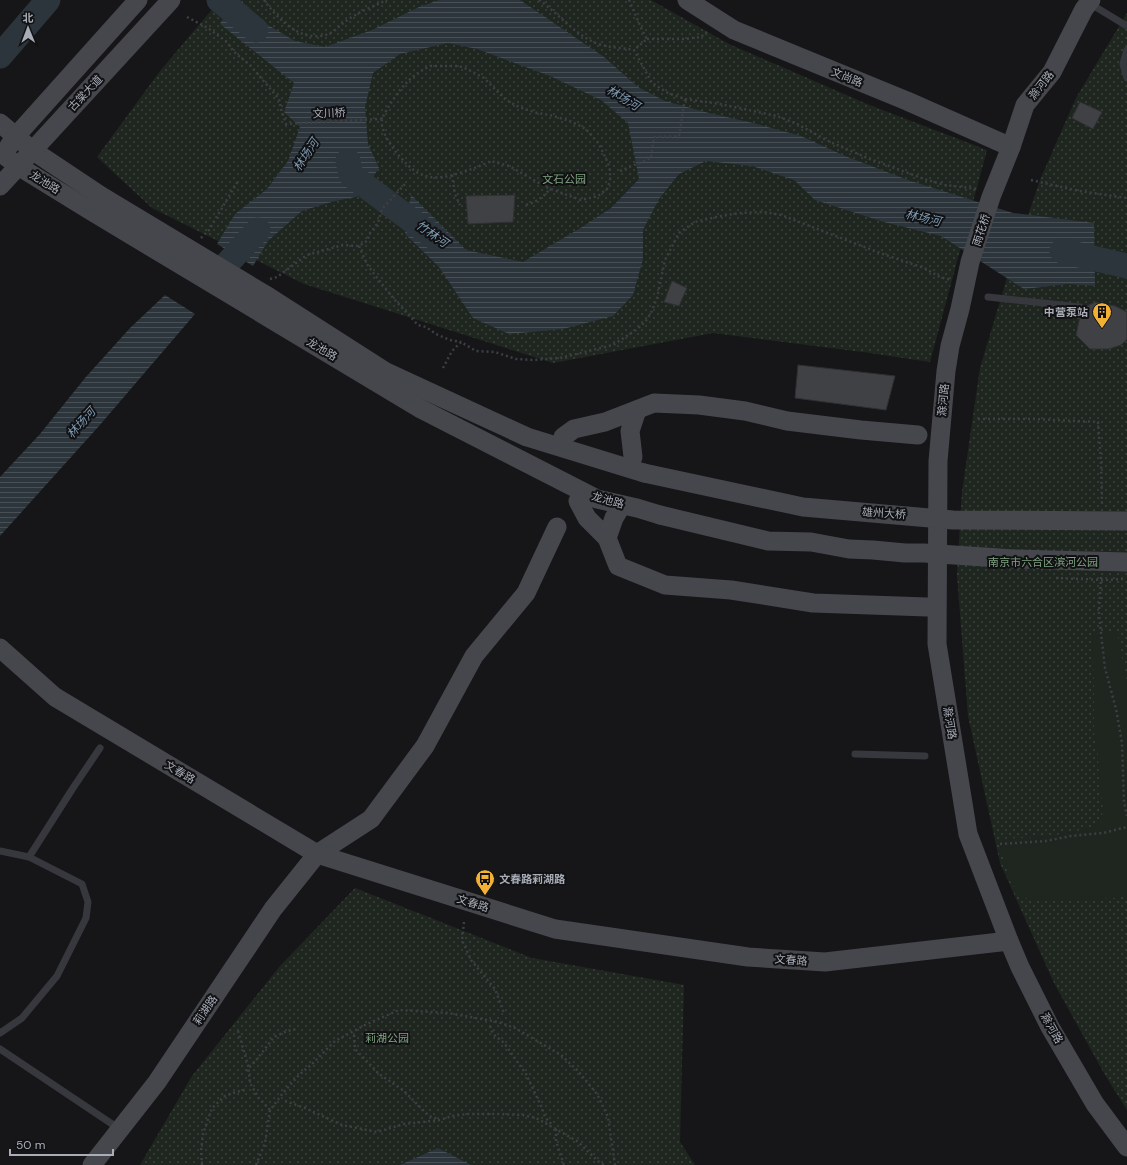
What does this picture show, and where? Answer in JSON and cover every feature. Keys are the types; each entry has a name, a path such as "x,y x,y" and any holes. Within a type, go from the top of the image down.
{"street":[{"name":"古棠大道","path":"1,155 16,136 138,0"},
{"name":"古棠大道","path":"0,186 171,0"},
{"name":"文尚路","path":"687,0 734,30 907,101 1011,147"},
{"name":"滁河路","path":"988,194 1011,147 1025,106 1052,72 1084,9 1090,1"},
{"name":"龙池路","path":"0,122 32,150 101,196 269,297 386,372 527,437 644,473"},
{"name":"龙池路","path":"1,155 91,212 421,409 597,499 768,541 811,542 849,549 905,553 1127,562"},
{"name":"雨花桥","path":"970,262 988,194"},
{"name":"滁河路","path":"970,262 950,346 942,407 938,461 937,644 968,834 1009,942 1050,1027 1095,1104 1127,1147"},
{"path":"563,437 574,429 606,422 654,403 699,405 745,411 786,421 918,435"},
{"path":"633,457 630,431 637,410"},
{"name":"雄州大桥","path":"644,473 803,507 953,520 1127,521"},
{"path":"578,501 587,518 607,538 618,566 665,585 731,590 813,603 927,607"},
{"path":"607,538 614,518 620,508"},
{"name":"莉湖路","path":"92,1165 158,1082 273,909 316,854 371,819 420,752 474,656 526,593 557,527"},
{"name":"文春路","path":"0,648 55,697 316,854 556,929 748,957 825,962 1009,942"}],"lane":[{"path":"1090,1 1127,26"},
{"path":"1127,50 1123,64 1127,78"},
{"path":"988,297 1080,307"},
{"path":"29,857 100,748"},
{"path":"855,754 925,756"},
{"path":"0,851 29,857 82,884 88,902 86,918 56,976 22,1018 0,1033"},
{"path":"0,1049 112,1124"}],"path":[{"path":"264,0 271,10 286,24 298,32 314,36 326,35 346,21 387,0"},
{"path":"539,0 580,34 593,42 606,46 634,50 652,83 668,93 685,99 720,104 777,116 830,142 870,159 927,180 988,194"},
{"path":"629,0 647,39"},
{"name":"文川桥","path":"187,17 208,28 227,42 234,52 250,65 279,99 286,124 382,119"},
{"path":"634,50 647,39 684,39 701,36 712,28"},
{"path":"430,66 459,66 467,68 484,78 506,100 519,107 570,121 586,129 599,144 608,163 610,181 607,188 598,196 581,200 548,188 510,166 491,161 474,169 444,177 431,177 415,172 394,150 383,128 382,119 401,88 409,79 419,72 430,66"},
{"path":"620,171 651,158 654,137 679,136 685,99"},
{"path":"452,174 455,194 460,205"},
{"path":"1031,180 1079,191 1127,198"},
{"path":"196,242 209,230 238,181"},
{"path":"264,281 277,277 307,255 343,245 359,246 367,242 370,233 378,223 382,209 406,184"},
{"path":"526,205 534,203 552,188"},
{"path":"359,246 367,264 374,274 418,325 426,327 436,334 450,340 461,342 476,350 495,352 516,359 534,360 560,358 613,345 636,330 645,322 651,313 657,298 665,260 678,233 695,222 716,217 739,213 764,212 781,214 880,253 924,268 940,277 953,280"},
{"path":"443,368 452,351 461,342"},
{"path":"978,419 1034,419 1098,422 1098,428"},
{"path":"1101,584 1099,613 1102,642 1105,668 1110,683 1122,743 1124,802 1127,816"},
{"path":"1000,844 1046,841 1071,836 1103,833 1127,827"},
{"path":"464,922 462,940 471,960 496,989 504,1013"},
{"path":"256,1165 265,1143 270,1110 299,1075 335,1041 367,1024 399,1010 448,1013 498,1022 515,1028 561,1056 578,1071 597,1094 608,1117 615,1165"},
{"path":"490,1026 493,1034 504,1043 526,1074 542,1108 544,1117 556,1129 556,1141 564,1165"},
{"path":"246,1071 260,1056 274,1037 287,1031 297,1029"},
{"path":"238,1031 248,1065 250,1083 258,1097 270,1110"},
{"path":"354,1035 355,1049 379,1074 403,1090 429,1116 440,1120"},
{"path":"202,1165 202,1134 212,1108 225,1096 245,1090"},
{"path":"285,1101 305,1108 342,1125 377,1132 404,1124 440,1120 452,1116 467,1114 523,1115 536,1118 577,1141 604,1165"}],"green space":[{"name":"文石公园","path":"220,0 651,0 729,44 867,104 987,150 930,362 713,333 553,363 304,284 152,208 97,157 160,71"},
{"name":"南京市六合区滨河公园","path":"1127,13 1127,1110 1105,1075 1054,983 1000,863 968,716 957,575 962,492 980,368 1010,268 1040,180 1076,98"},
{"path":"1117,631 1127,682 1127,895 1117,898 1061,901 1021,898 1010,881 998,839 1050,836 1101,824 1103,809 1099,779 1098,755 1094,732 1092,634"},
{"name":"莉湖公园","path":"355,888 532,958 684,985 680,1142 695,1165 140,1165 192,1076 280,966"}],"water":[{"path":"234,0 240,0 268,25 295,41 325,47 372,30 419,7 439,0 520,0 604,57 638,87 665,101 801,136 845,156 908,180 1013,213 1094,223 1095,286 1068,284 1024,289 941,236 884,222 815,200 794,180 752,166 706,161 679,174 659,199 643,230 643,259 633,295 613,316 563,329 509,334 473,318 439,267 405,234 411,195 466,250 523,262 611,208 639,179 628,123 601,100 550,76 477,49 448,43 400,54 373,73 365,107 368,144 379,168 360,196 331,202 302,211 268,241 253,266 217,244 235,214 267,189 288,161 300,127 284,112 294,83 220,24"},
{"path":"165,295 195,314 99,426 0,536 0,477 40,434 85,378 130,328"},
{"path":"438,1148 471,1165 400,1165"}],"building":[{"path":"1080,102 1102,112 1093,129 1072,118"},
{"path":"515,195 513,222 468,224 466,196"},
{"path":"672,281 687,288 679,306 664,302"},
{"name":"中营泵站","path":"1095,302 1115,306 1127,312 1127,339 1121,345 1109,349 1090,349 1076,335 1081,312 1085,307"},
{"path":"798,365 895,376 886,410 795,398"}],"waterway":[{"name":"竹林河","path":"0,56 48,0"},
{"name":"竹林河","path":"219,0 256,30"},
{"name":"竹林河","path":"348,161 351,175 435,238"},
{"name":"林场河","path":"225,266 258,230"},
{"name":"林场河","path":"1062,251 1127,266"}],"place":[{"name":"中营泵站","path":"1102,329"},
{"name":"文春路莉湖路","path":"485,896"}]}
